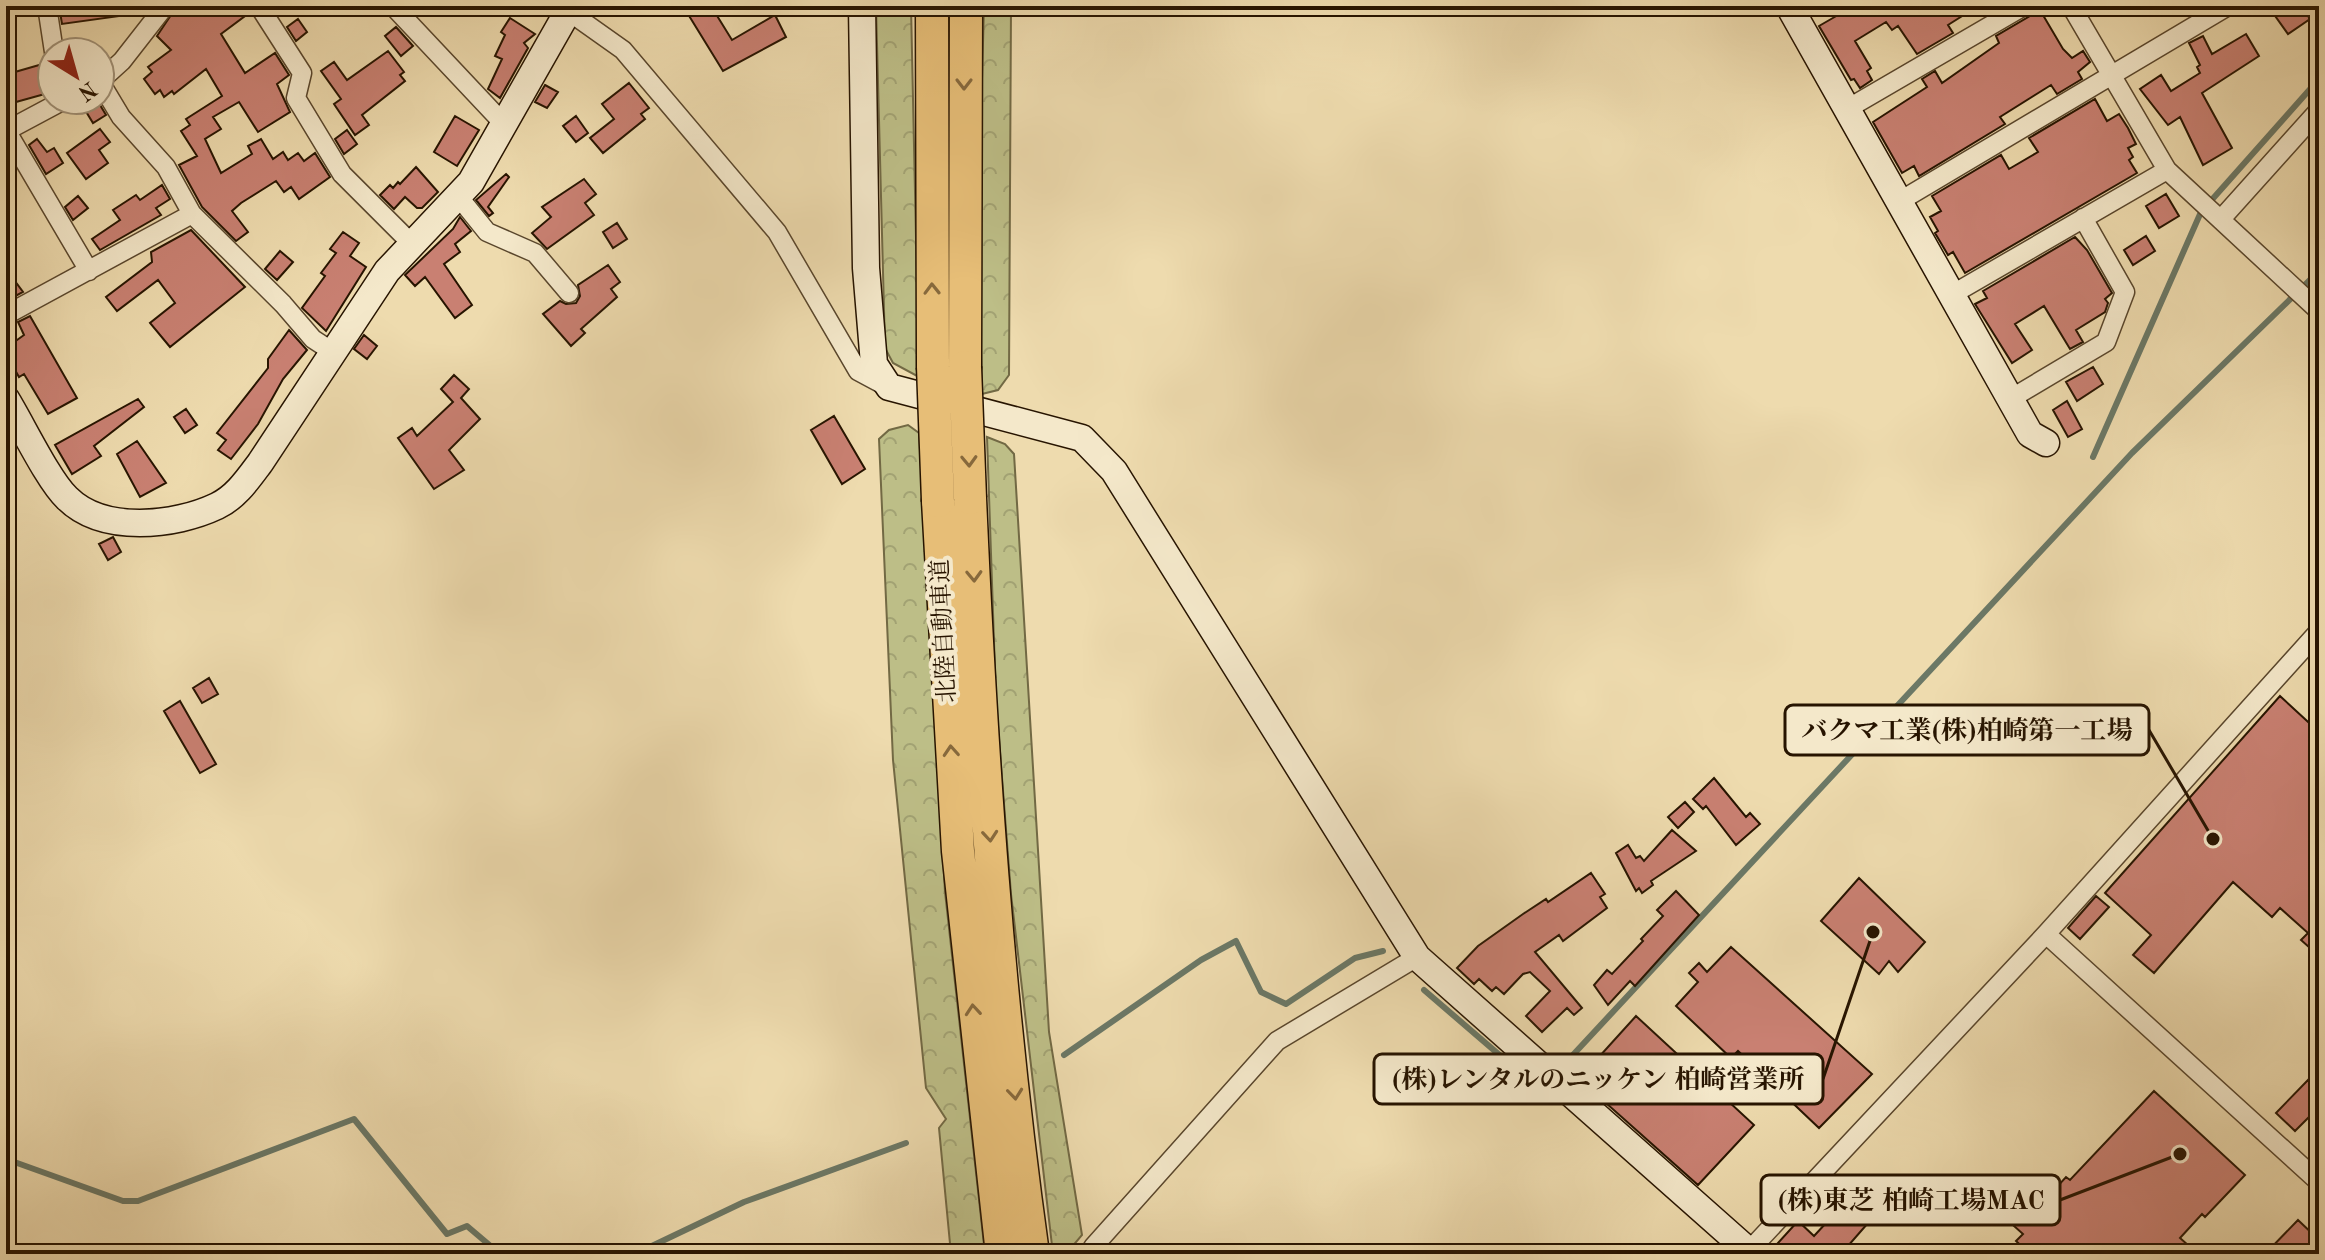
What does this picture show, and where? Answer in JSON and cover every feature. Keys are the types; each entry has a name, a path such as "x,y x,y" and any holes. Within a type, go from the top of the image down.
{"highway":[{"name":"北陸自動車道","path":"931,6 933,367 938,501 958,851 1002,1254"},
{"name":"北陸自動車道","path":"966,6 965,367 978,672 990,838 1033,1254"}],"street":[{"path":"47,6 52,36"},
{"path":"116,67 165,6"},
{"path":"259,6 302,73 296,98 342,174 412,244"},
{"path":"393,6 505,125"},
{"path":"862,6 866,268 874,364 889,387"},
{"path":"1847,109 2024,6"},
{"path":"2071,6 2167,170 2319,311"},
{"path":"1900,201 2228,6"},
{"path":"1791,7 2030,434 2046,443"},
{"path":"6,399 66,497 87,512 111,521 140,523 188,516 220,505 244,486 387,271 471,182 570,9 623,50 777,232 858,371 889,387 1082,438 1114,471 1417,957 1749,1253 2046,934 2319,631"},
{"path":"116,109 166,167 192,214 283,304 313,339 333,352"},
{"path":"2222,218 2319,110"},
{"path":"36,114 6,130 89,271"},
{"path":"1953,294 2167,170"},
{"path":"458,196 487,232 535,253 569,293"},
{"path":"6,315 192,214"},
{"path":"2012,398 2106,342 2125,292 2083,218"},
{"path":"2046,934 2319,1182"},
{"path":"1093,1247 1277,1041 1417,957"}],"green space":[{"path":"876,6 911,6 919,377 893,363 885,348"},
{"path":"984,6 1011,6 1009,375 998,390 982,394 978,225"},
{"path":"908,425 919,433 945,892 985,1254 951,1254 939,1128 946,1119 926,1088 893,760 879,439 889,430"},
{"path":"987,437 1005,444 1014,454 1049,1032 1082,1235 1066,1254 1053,1254 1011,894 996,700"}],"building":[{"path":"59,6 126,6 127,15 62,24"},
{"path":"177,6 247,6 249,13 221,34 245,73 275,53 289,75 277,84 290,112 258,132 239,102 213,117 221,129 205,139 221,173 252,154 248,146 261,139 273,159 283,152 288,160 298,153 304,161 315,153 330,177 299,199 291,187 284,192 276,181 241,203 232,211 248,232 236,241 202,207 179,165 197,156 181,131 190,125 186,119 222,96 206,69 174,94 172,91 164,97 160,90 155,94 144,79 152,72 148,67 171,50 157,36"},
{"path":"683,6 711,6 732,40 775,15 786,37 723,71"},
{"path":"1842,6 1978,6 1948,25 1953,33 1917,54 1898,26 1892,30 1886,22 1855,41 1871,68 1867,71 1872,80 1860,88 1854,79 1851,80 1819,26 1845,11"},
{"path":"2283,6 2301,6 2310,19 2288,34 2273,13"},
{"path":"2040,10 2063,49 2072,58 2083,51 2090,62 2078,72 2082,79 2057,94 2051,85 2000,117 2005,124 1919,176 1914,166 1902,173 1873,122 1927,87 1922,79 1935,71 1942,83 1999,43 1996,36"},
{"path":"510,18 535,34 524,43 528,48 500,98 488,89 502,59 495,56 505,35 501,32"},
{"path":"298,19 307,32 296,41 287,27"},
{"path":"396,27 413,46 401,56 385,36"},
{"path":"2246,34 2259,56 2202,93 2232,148 2203,165 2180,117 2168,125 2140,89 2161,75 2171,91 2200,73 2197,67 2200,65 2189,43 2203,36 2212,54"},
{"path":"388,51 404,72 400,75 405,81 362,115 369,125 355,135 334,104 341,99 321,71 334,62 347,80"},
{"path":"36,66 36,96 16,102 8,74"},
{"path":"629,83 649,108 641,114 645,119 603,153 590,138 614,119 602,104"},
{"path":"545,85 558,92 547,108 535,102"},
{"path":"2095,99 2107,121 2119,114 2128,128 2136,144 2128,148 2133,157 2129,160 2137,173 1965,273 1953,252 1948,255 1935,233 1938,231 1930,217 1941,211 1932,196 2001,155 2009,169 2038,152 2029,138"},
{"path":"89,116 104,116 93,123"},
{"path":"455,116 479,130 457,166 434,152"},
{"path":"576,116 588,133 576,142 563,126"},
{"path":"100,129 110,142 99,150 108,163 86,179 67,153"},
{"path":"347,130 357,144 344,154 335,139"},
{"path":"37,139 47,152 54,148 63,163 46,174 29,145"},
{"path":"416,167 438,192 422,208 417,208 405,197 394,209 380,195 390,185 393,188 398,182 400,184"},
{"path":"506,174 509,177 488,207 493,213 489,216 476,200"},
{"path":"584,179 596,194 585,203 594,215 547,249 532,233 551,217 542,207"},
{"path":"162,185 170,199 156,208 161,215 100,250 92,239 120,220 113,210 136,195 140,200"},
{"path":"2166,194 2179,216 2159,228 2146,206"},
{"path":"78,196 88,208 73,220 65,207"},
{"path":"460,217 471,231 455,244 460,252 444,264 472,305 455,318 425,277 415,286 405,275 453,229"},
{"path":"617,223 627,239 613,248 603,232"},
{"path":"191,230 245,287 170,347 150,323 175,303 158,280 117,311 106,297 152,262 151,252"},
{"path":"343,232 359,243 350,256 366,267 326,331 302,308 325,276 321,273 336,253 330,249"},
{"path":"2146,236 2155,251 2133,265 2124,250"},
{"path":"2075,237 2087,250 2112,293 2105,299 2108,303 2105,312 2076,330 2083,342 2070,349 2044,306 2015,324 2032,350 2012,363 1975,304 1987,298 1983,291"},
{"path":"280,251 293,262 277,280 265,269"},
{"path":"608,265 620,282 611,289 617,297 581,329 585,333 571,346 543,314 560,301 576,303 580,296 578,285"},
{"path":"6,269 23,292 6,301"},
{"path":"30,316 77,398 48,414 24,374 19,377 6,354 6,348 24,335 18,322"},
{"path":"289,330 307,350 283,379 258,424 231,459 218,450 226,440 217,433 268,368 268,359"},
{"path":"364,335 377,346 367,359 354,349"},
{"path":"2093,367 2103,384 2077,401 2066,382"},
{"path":"454,375 469,389 461,398 480,419 449,450 464,470 434,489 398,438 412,428 417,436 453,402 441,389"},
{"path":"138,399 144,407 94,446 101,456 72,474 55,445"},
{"path":"2067,401 2082,429 2068,437 2053,410"},
{"path":"186,409 197,425 185,433 174,417"},
{"path":"834,416 865,469 842,484 811,430"},
{"path":"137,441 166,483 140,497 117,454"},
{"path":"113,537 121,552 108,560 99,544"},
{"path":"209,678 218,694 202,703 193,688"},
{"path":"2280,696 2319,732 2319,956 2301,940 2308,933 2280,908 2272,917 2233,882 2154,973 2133,955 2151,935 2105,893"},
{"path":"180,701 216,764 200,773 164,711"},
{"path":"1714,778 1746,817 1750,813 1760,824 1736,845 1706,806 1703,809 1693,799"},
{"path":"1685,802 1694,812 1678,828 1668,817"},
{"path":"1672,830 1696,851 1651,881 1653,885 1642,893 1639,888 1636,891 1616,853 1628,845 1636,858 1640,856 1644,861"},
{"path":"1591,873 1605,894 1600,897 1607,908 1563,941 1559,935 1535,952 1582,1008 1574,1015 1567,1008 1542,1032 1526,1016 1550,991 1530,972 1523,974 1504,994 1496,987 1492,991 1479,979 1474,984 1457,968 1478,946 1523,914 1546,899 1548,902"},
{"path":"1859,878 1925,942 1898,972 1889,961 1879,974 1821,921"},
{"path":"1676,891 1699,915 1635,986 1630,981 1608,1005 1594,985 1607,970 1612,974 1643,941 1641,939 1663,916 1657,910"},
{"path":"2096,896 2109,907 2080,939 2068,928"},
{"path":"1731,947 1872,1074 1819,1128 1738,1051 1731,1058 1676,1006 1698,982 1689,973 1699,963 1707,972"},
{"path":"1636,1016 1754,1125 1698,1185 1579,1079"},
{"path":"2308,1080 2319,1091 2319,1123 2311,1115 2295,1131 2276,1113"},
{"path":"2154,1091 2245,1175 2180,1238 2198,1254 2030,1254 2016,1241 2023,1234 2014,1226 2041,1197 2045,1200 2066,1177 2070,1180"},
{"path":"1852,1195 1875,1215 1841,1254 1768,1254 1798,1221 1814,1236"},
{"path":"2298,1220 2319,1240 2319,1254 2265,1254"}],"waterway":[{"path":"2093,457 2201,212 2319,79"},
{"path":"1558,1071 2132,453 2312,278 2319,285"},
{"path":"1064,1055 1201,960 1236,941 1261,992 1286,1004 1355,958 1383,951"},
{"path":"1424,990 1539,1089 1547,1082"},
{"path":"6,1159 123,1201 138,1201 354,1119 447,1234 467,1226 500,1254"},
{"path":"635,1254 744,1202 906,1143"}],"place":[{"name":"バクマ工業(株)柏崎第一工場","path":"2213,839"},
{"name":"(株)レンタルのニッケン 柏崎営業所","path":"1873,932"},
{"name":"(株)東芝 柏崎工場MAC","path":"2180,1154"}]}
